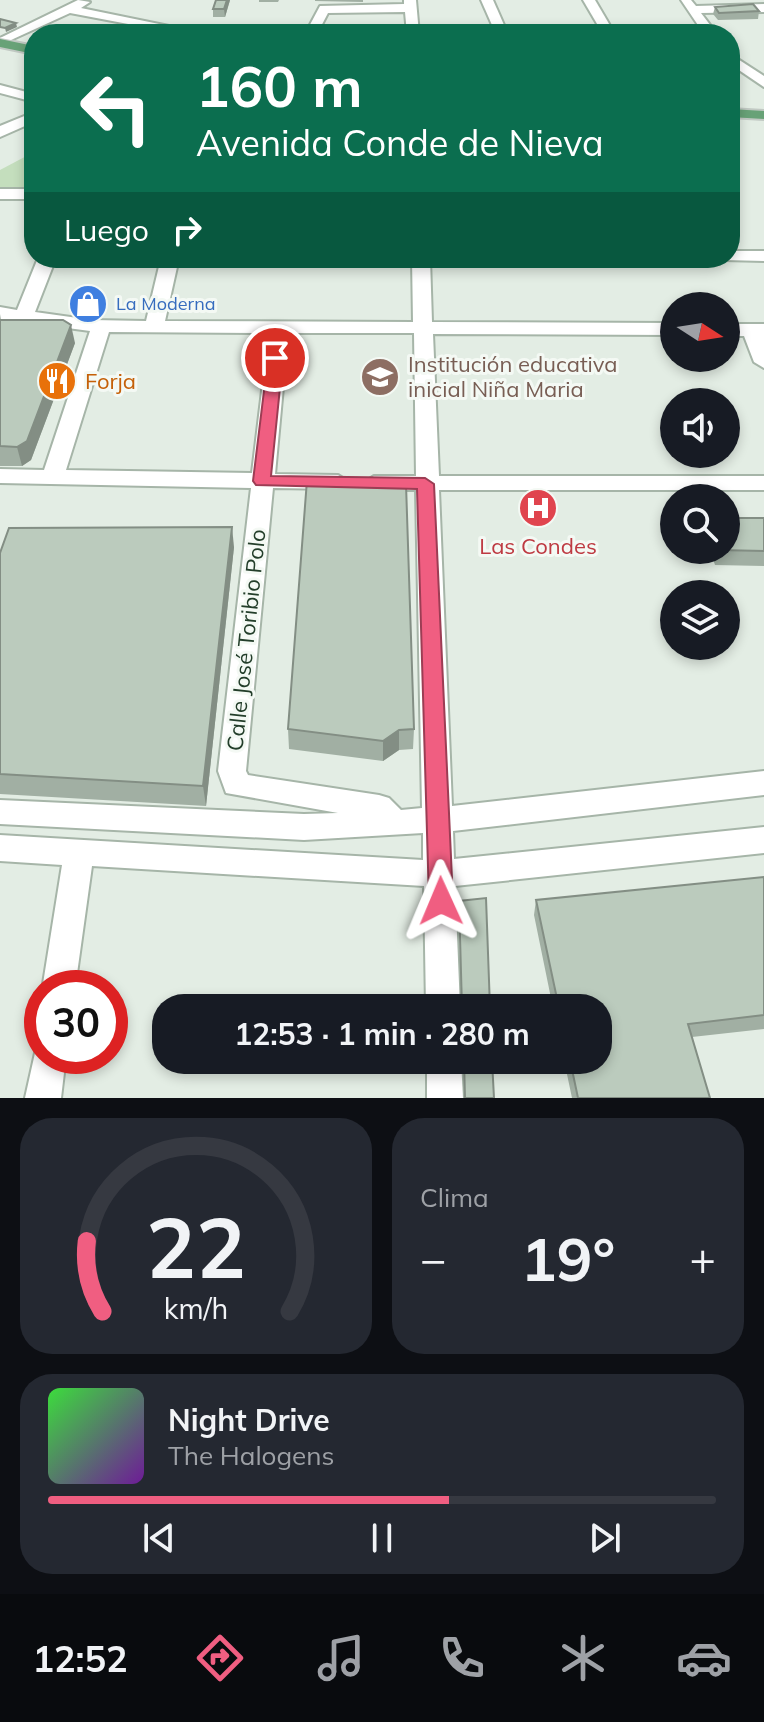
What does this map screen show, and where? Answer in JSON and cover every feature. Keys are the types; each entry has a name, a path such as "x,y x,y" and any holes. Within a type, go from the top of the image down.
{"main road":[{"path":"2,38 24,41"},
{"path":"2,38 24,46"},
{"path":"740,106 764,107"},
{"path":"740,114 764,115"}],"street":[{"path":"34,24 90,0"},
{"path":"487,0 498,24"},
{"path":"589,0 603,24"},
{"path":"316,24 322,11 329,8 410,4 412,24"},
{"path":"689,5 764,8"},
{"path":"689,5 703,24"},
{"path":"68,9 148,24"},
{"path":"2,38 24,28"},
{"path":"740,66 764,83"},
{"path":"740,72 748,72"},
{"path":"0,89 24,95"},
{"path":"0,132 24,121"},
{"path":"0,194 24,194"},
{"path":"740,256 764,256"},
{"path":"23,318 43,268"},
{"path":"154,327 168,268"},
{"path":"421,268 425,484 443,994"},
{"path":"0,313 101,326 660,329"},
{"path":"53,477 101,326"},
{"name":"Calle José Toribio Polo","path":"279,328 232,771 236,785 379,807 395,823"},
{"path":"757,330 764,362"},
{"path":"0,476 425,484 764,483"},
{"path":"0,812 304,827 438,820 764,783"},
{"path":"0,848 440,874 764,840"},
{"path":"61,970 79,853"},
{"path":"43,1098 46,1074"},
{"path":"444,1074 445,1098"}],"green space":[{"path":"24,157 24,189 0,189 0,170"}],"building":[{"path":"216,0 227,0 224,9 213,9"},
{"path":"753,4 759,11 719,13 715,7"},
{"path":"0,19 16,23 0,27"},
{"path":"0,320 63,320 71,325 27,441 17,447 0,446"},
{"path":"307,480 399,480 406,484 414,729 399,730 383,741 288,729"},
{"path":"740,518 764,518 764,551 740,550"},
{"path":"232,527 203,786 0,774 0,553 9,528"},
{"path":"764,877 764,1015 688,1024 710,1098 578,1098 573,1074 612,1074 612,994 556,994 536,900"},
{"path":"486,898 489,994 462,994 459,901"},
{"path":"464,1074 493,1074 494,1098 465,1098"}],"place":[{"name":"La Moderna","path":"88,304"},
{"name":"Institución educativa inicial Niña Maria","path":"380,377"},
{"name":"Forja","path":"57,381"},
{"name":"Las Condes","path":"538,508"}],"route":[{"path":"275,358 262,481 425,484 441,901"}]}
